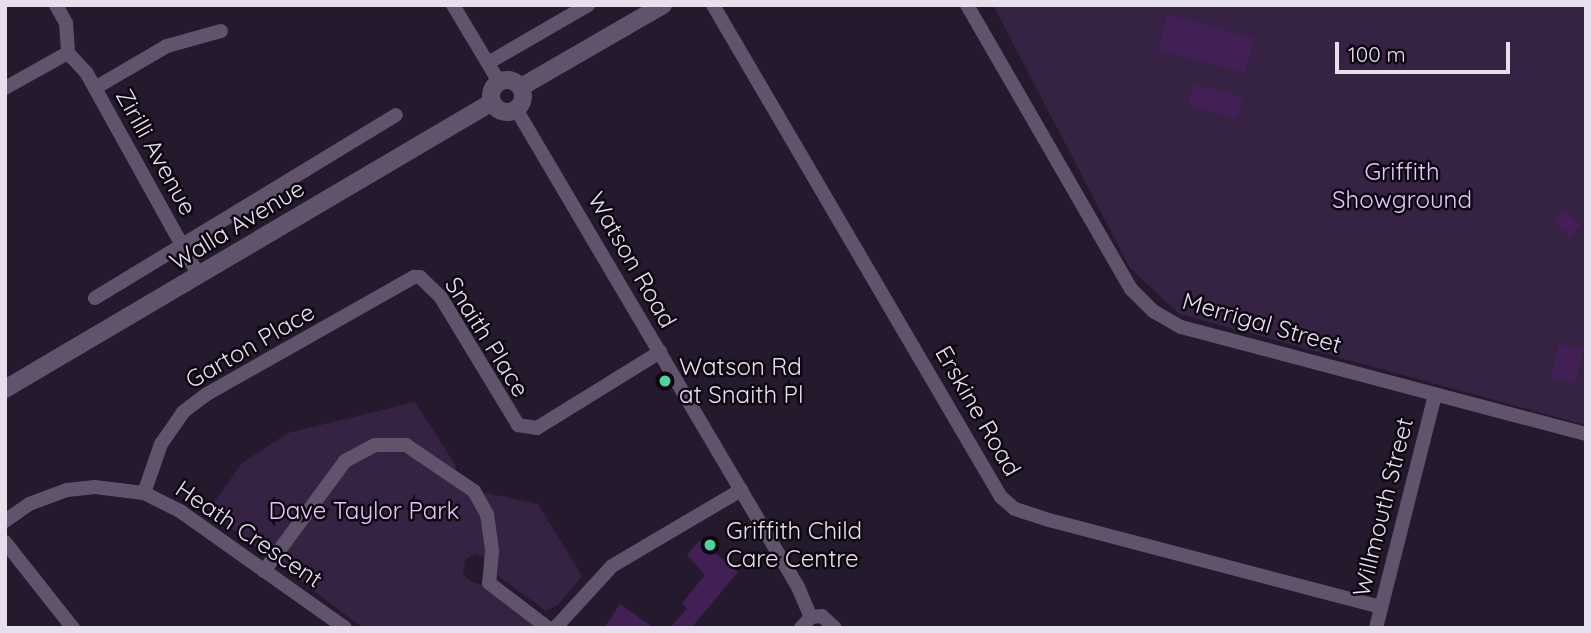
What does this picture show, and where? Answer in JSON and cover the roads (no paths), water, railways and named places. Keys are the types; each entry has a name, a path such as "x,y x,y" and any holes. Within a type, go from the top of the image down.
{"street":[{"name":"Zirilli Avenue","path":"56,5 66,23 68,52 95,89 200,276"},
{"path":"453,5 499,82"},
{"path":"488,63 588,5"},
{"path":"522,87 663,5"},
{"name":"Erskine Road","path":"713,5 1002,497 1016,509 1049,520 1381,607"},
{"name":"Merrigal Street","path":"967,5 1131,289 1153,311 1181,327 1434,398 1586,435"},
{"path":"95,89 167,46 221,31"},
{"path":"5,88 68,52"},
{"path":"514,80 522,87 524,97 516,109 502,111 492,102 492,90 499,82 514,80"},
{"name":"Walla Avenue","path":"5,389 492,102"},
{"name":"Watson Road","path":"516,109 740,490 806,622"},
{"name":"Walla Avenue","path":"95,298 396,116"},
{"name":"Snaith Place","path":"420,277 440,296 518,425 537,428 660,352"},
{"name":"Garton Place","path":"144,493 161,444 183,412 206,394 391,288 420,277"},
{"name":"Willmouth Street","path":"1376,628 1434,398"},
{"path":"264,571 345,461 375,445 406,445 430,457 474,491 487,514 492,551 489,583 548,628"},
{"name":"Heath Crescent","path":"5,521 29,503 68,490 95,487 144,493 180,510 345,628"},
{"path":"555,628 612,566 740,490"},
{"path":"5,542 73,628"},
{"path":"806,622 822,617 835,628"}],"place":[{"name":"Watson Rd at Snaith Pl","path":"665,381"},
{"name":"Griffith Child Care Centre","path":"710,545"}],"park label":[{"name":"Griffith Showground","path":"1402,186"},
{"name":"Dave Taylor Park","path":"364,511"}]}
